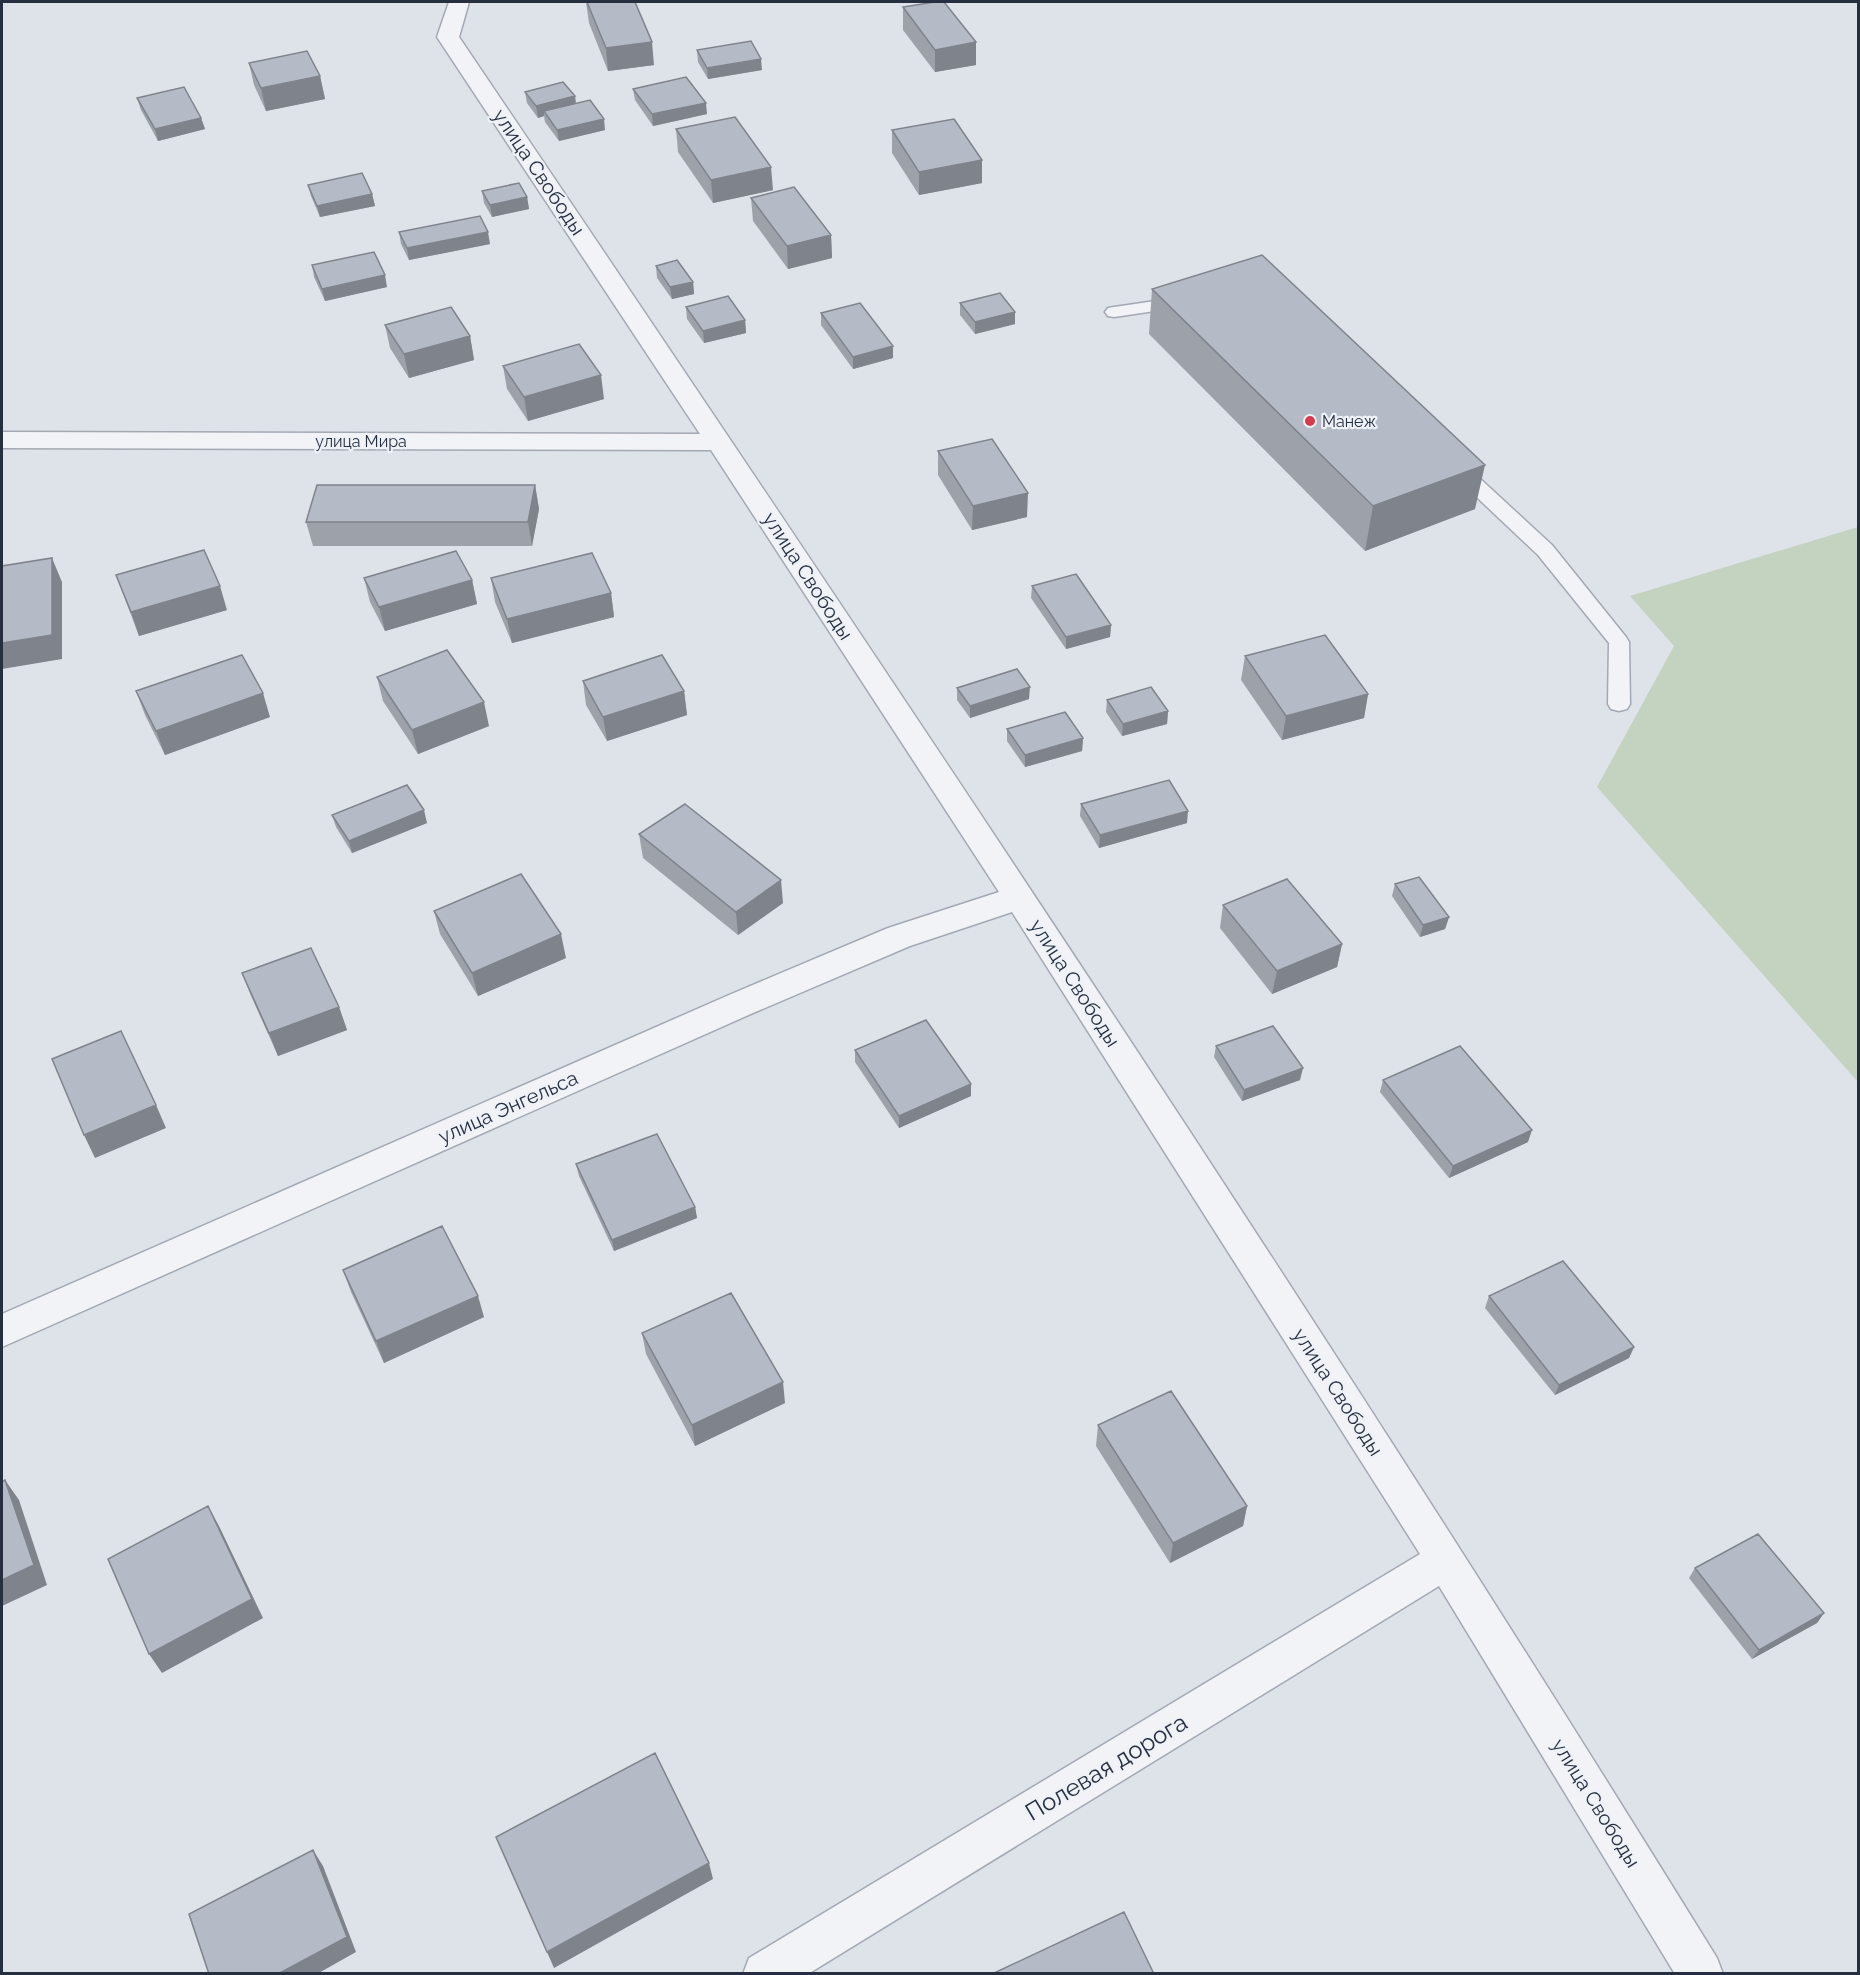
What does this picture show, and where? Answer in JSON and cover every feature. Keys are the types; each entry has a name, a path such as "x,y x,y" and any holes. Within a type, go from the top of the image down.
{"street":[{"name":"улица Свободы","path":"459,2 448,37 720,442 1019,897 1446,1560 1701,1974"},
{"name":"улица Мира","path":"2,440 720,442"},
{"name":"улица Энгельса","path":"2,1331 741,1004 899,937 1019,897"},
{"name":"Полевая дорога","path":"765,1974 1446,1560"}],"lane":[{"path":"1114,312 1197,300"},
{"path":"1442,454 1545,550 1619,642 1619,704"}],"green space":[{"path":"1858,527 1858,1082 1597,787 1674,646 1630,596"}],"building":[{"path":"587,2 635,2 652,42 606,48"},
{"path":"944,2 976,42 935,50 903,7"},
{"path":"751,41 761,59 707,68 697,50"},
{"path":"307,51 320,76 261,88 249,63"},
{"path":"686,77 706,103 652,114 633,89"},
{"path":"563,82 575,96 536,106 525,92"},
{"path":"184,87 201,118 155,129 137,98"},
{"path":"590,100 604,119 557,130 544,111"},
{"path":"735,117 771,167 711,180 676,129"},
{"path":"954,119 982,160 919,172 892,130"},
{"path":"362,173 372,194 317,206 308,185"},
{"path":"519,183 527,197 490,205 482,191"},
{"path":"794,187 831,235 787,246 751,198"},
{"path":"480,216 488,232 407,248 399,232"},
{"path":"374,252 385,275 322,289 312,265"},
{"path":"1262,255 1485,465 1373,506 1152,289"},
{"path":"677,260 693,282 670,287 656,266"},
{"path":"1000,293 1015,312 975,322 960,303"},
{"path":"728,296 745,320 703,331 686,307"},
{"path":"860,303 893,346 853,357 821,313"},
{"path":"451,307 470,336 404,354 385,325"},
{"path":"579,344 601,375 524,397 503,366"},
{"path":"992,439 1028,493 973,506 938,451"},
{"path":"317,485 535,485 528,522 306,522"},
{"path":"204,550 220,586 131,612 116,575"},
{"path":"456,551 472,580 379,607 364,578"},
{"path":"592,553 611,593 507,619 491,578"},
{"path":"52,558 52,635 2,643 2,566"},
{"path":"1076,574 1111,625 1066,637 1032,586"},
{"path":"1325,635 1368,694 1286,716 1245,656"},
{"path":"447,650 484,702 412,730 377,677"},
{"path":"242,655 263,693 156,731 136,691"},
{"path":"662,655 684,691 603,717 583,681"},
{"path":"1017,669 1030,687 970,706 957,688"},
{"path":"1151,687 1168,711 1123,724 1107,700"},
{"path":"1065,712 1083,738 1025,755 1007,729"},
{"path":"1169,780 1188,811 1100,835 1081,804"},
{"path":"407,785 424,810 349,841 332,815"},
{"path":"685,804 781,880 736,912 639,834"},
{"path":"521,874 561,934 472,973 434,911"},
{"path":"1419,877 1449,917 1423,925 1395,884"},
{"path":"1287,879 1342,944 1277,971 1223,905"},
{"path":"311,948 339,1007 269,1033 242,973"},
{"path":"926,1020 971,1084 899,1116 855,1050"},
{"path":"1273,1026 1303,1068 1244,1090 1216,1046"},
{"path":"121,1031 156,1105 84,1135 52,1059"},
{"path":"1460,1046 1532,1130 1453,1166 1383,1080"},
{"path":"657,1134 695,1207 612,1240 576,1164"},
{"path":"442,1226 478,1296 376,1341 343,1270"},
{"path":"1563,1261 1634,1347 1559,1385 1489,1296"},
{"path":"731,1293 783,1382 692,1425 642,1333"},
{"path":"1171,1391 1247,1506 1173,1543 1098,1425"},
{"path":"5,1480 34,1565 2,1580 2,1482"},
{"path":"208,1506 252,1599 149,1654 108,1559"},
{"path":"1758,1534 1824,1613 1759,1650 1695,1568"},
{"path":"655,1753 709,1863 547,1952 496,1837"},
{"path":"313,1850 347,1937 278,1974 209,1974 189,1914"},
{"path":"1124,1912 1154,1974 992,1974"}],"place":[{"name":"Манеж","path":"1310,421"}]}
